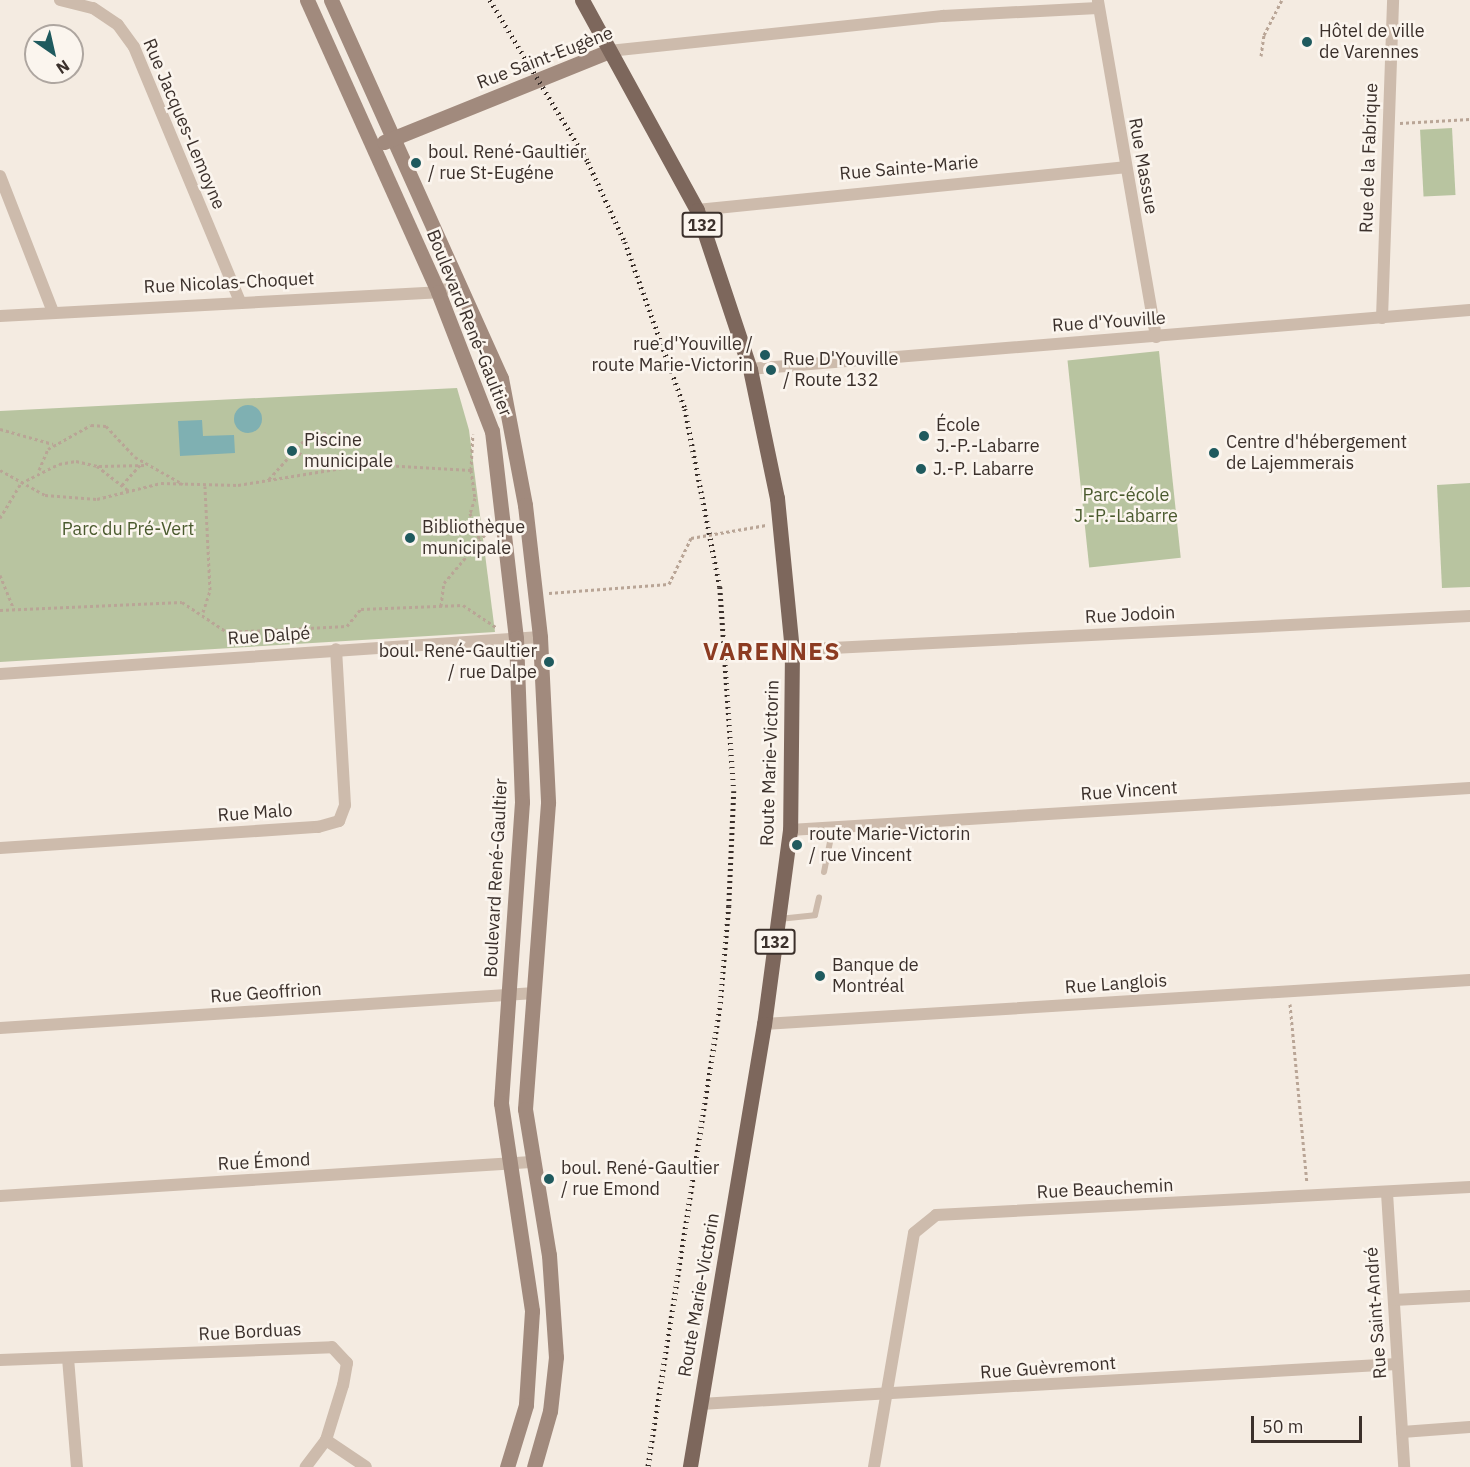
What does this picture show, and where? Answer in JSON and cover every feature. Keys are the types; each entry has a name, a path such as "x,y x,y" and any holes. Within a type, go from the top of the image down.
{"main road":[{"name":"132","path":"582,0 609,51"},
{"name":"Route Marie-Victorin","path":"609,51 697,210 750,369 780,522 792,650 790,830 764,1024 690,1467"}],"street":[{"name":"Rue Jacques-Lemoyne","path":"60,0 93,8 118,25 134,47 239,299"},
{"name":"Boulevard René-Gaultier","path":"308,0 438,292 492,430 516,638 522,802 501,1103 509,1166 526,1257 533,1352 526,1405 507,1467"},
{"name":"Boulevard René-Gaultier","path":"331,0 501,378 513,426 540,637 548,803 525,1108 531,1162 549,1255 556,1357 550,1411 534,1467"},
{"name":"Rue de la Fabrique","path":"1382,318 1394,0"},
{"name":"Rue Saint-Eugène","path":"373,147 609,51 943,16 1098,4"},
{"name":"Rue Massue","path":"1098,4 1156,337"},
{"name":"Rue Sainte-Marie","path":"697,210 1125,167"},
{"path":"0,176 53,312"},
{"name":"Rue Nicolas-Choquet","path":"0,316 239,299 438,292 459,284"},
{"name":"Rue d'Youville","path":"750,369 1470,310"},
{"path":"492,430 513,426"},
{"name":"Rue Jodoin","path":"792,650 1470,616"},
{"name":"Rue Dalpé","path":"0,674 540,637"},
{"name":"Rue Malo","path":"0,848 318,827 339,821 345,805 336,650"},
{"name":"Rue Vincent","path":"790,830 1470,788"},
{"name":"Rue Langlois","path":"764,1024 1470,980"},
{"name":"Rue Geoffrion","path":"0,1028 535,993"},
{"name":"Rue Émond","path":"0,1196 509,1166 531,1162"},
{"name":"Rue Beauchemin","path":"874,1467 914,1233 936,1215 1470,1187"},
{"name":"Rue Saint-André","path":"1387,1193 1404,1467"},
{"path":"1394,1300 1470,1296"},
{"name":"Rue Borduas","path":"0,1360 332,1347 347,1363 326,1440 306,1467"},
{"path":"68,1358 77,1467"},
{"name":"Rue Guèvremont","path":"700,1404 885,1396 1398,1364"},
{"path":"1402,1432 1470,1427"},
{"path":"326,1440 366,1467"}],"lane":[{"path":"824,873 833,827"},
{"path":"778,920 815,915 819,897"}],"path":[{"path":"1261,56 1264,35 1282,0"},
{"path":"1388,124 1470,119"},
{"path":"39,470 55,444 71,432 106,426 148,464 185,485"},
{"path":"0,429 55,444"},
{"path":"268,480 290,451 306,438 326,433"},
{"path":"473,434 471,470 475,498 470,513 480,541"},
{"path":"290,451 347,466"},
{"path":"0,518 21,483 39,470 76,461 97,466 148,464"},
{"path":"122,485 140,465"},
{"path":"97,466 129,491"},
{"path":"0,470 45,495 97,499 161,483 205,486 268,480 347,466 471,470"},
{"path":"203,612 210,590 205,486"},
{"path":"441,606 444,584 503,513"},
{"path":"535,594 669,584 691,538 780,522"},
{"path":"0,575 14,610"},
{"path":"0,610 182,602 203,612 227,632 347,626 361,609 463,605 516,638"},
{"path":"1288,991 1308,1196"}],"green space":[{"path":"1452,128 1456,195 1424,197 1420,130"},
{"name":"Parc-école J.-P.-Labarre","path":"1159,351 1181,558 1089,567 1068,361"},
{"name":"Parc du Pré-Vert","path":"457,388 469,430 495,632 0,662 0,411"},
{"path":"1470,483 1470,587 1442,588 1437,485"}],"water":[{"path":"248,405 258,409 262,419 258,429 248,433 238,429 234,419 238,409"},
{"path":"202,420 203,436 234,435 235,453 180,456 178,421"}],"railway":[{"path":"490,0 588,162 625,242 685,409 720,587 734,791 729,906 720,1008 648,1467"}],"place":[{"name":"Hôtel de ville de Varennes","path":"1307,42"},
{"name":"boul. René-Gaultier / rue St-Eugéne","path":"416,163"},
{"name":"rue d'Youville / route Marie-Victorin","path":"765,355"},
{"name":"Rue D'Youville / Route 132","path":"771,370"},
{"name":"École J.-P.-Labarre","path":"924,436"},
{"name":"Piscine municipale","path":"292,451"},
{"name":"Centre d'hébergement de Lajemmerais","path":"1214,453"},
{"name":"J.-P. Labarre","path":"921,469"},
{"name":"Bibliothèque municipale","path":"410,538"},
{"name":"boul. René-Gaultier / rue Dalpe","path":"549,662"},
{"name":"route Marie-Victorin / rue Vincent","path":"797,845"},
{"name":"Banque de Montréal","path":"820,976"},
{"name":"boul. René-Gaultier / rue Emond","path":"549,1179"}],"district":[{"name":"VARENNES","path":"772,652"}]}
